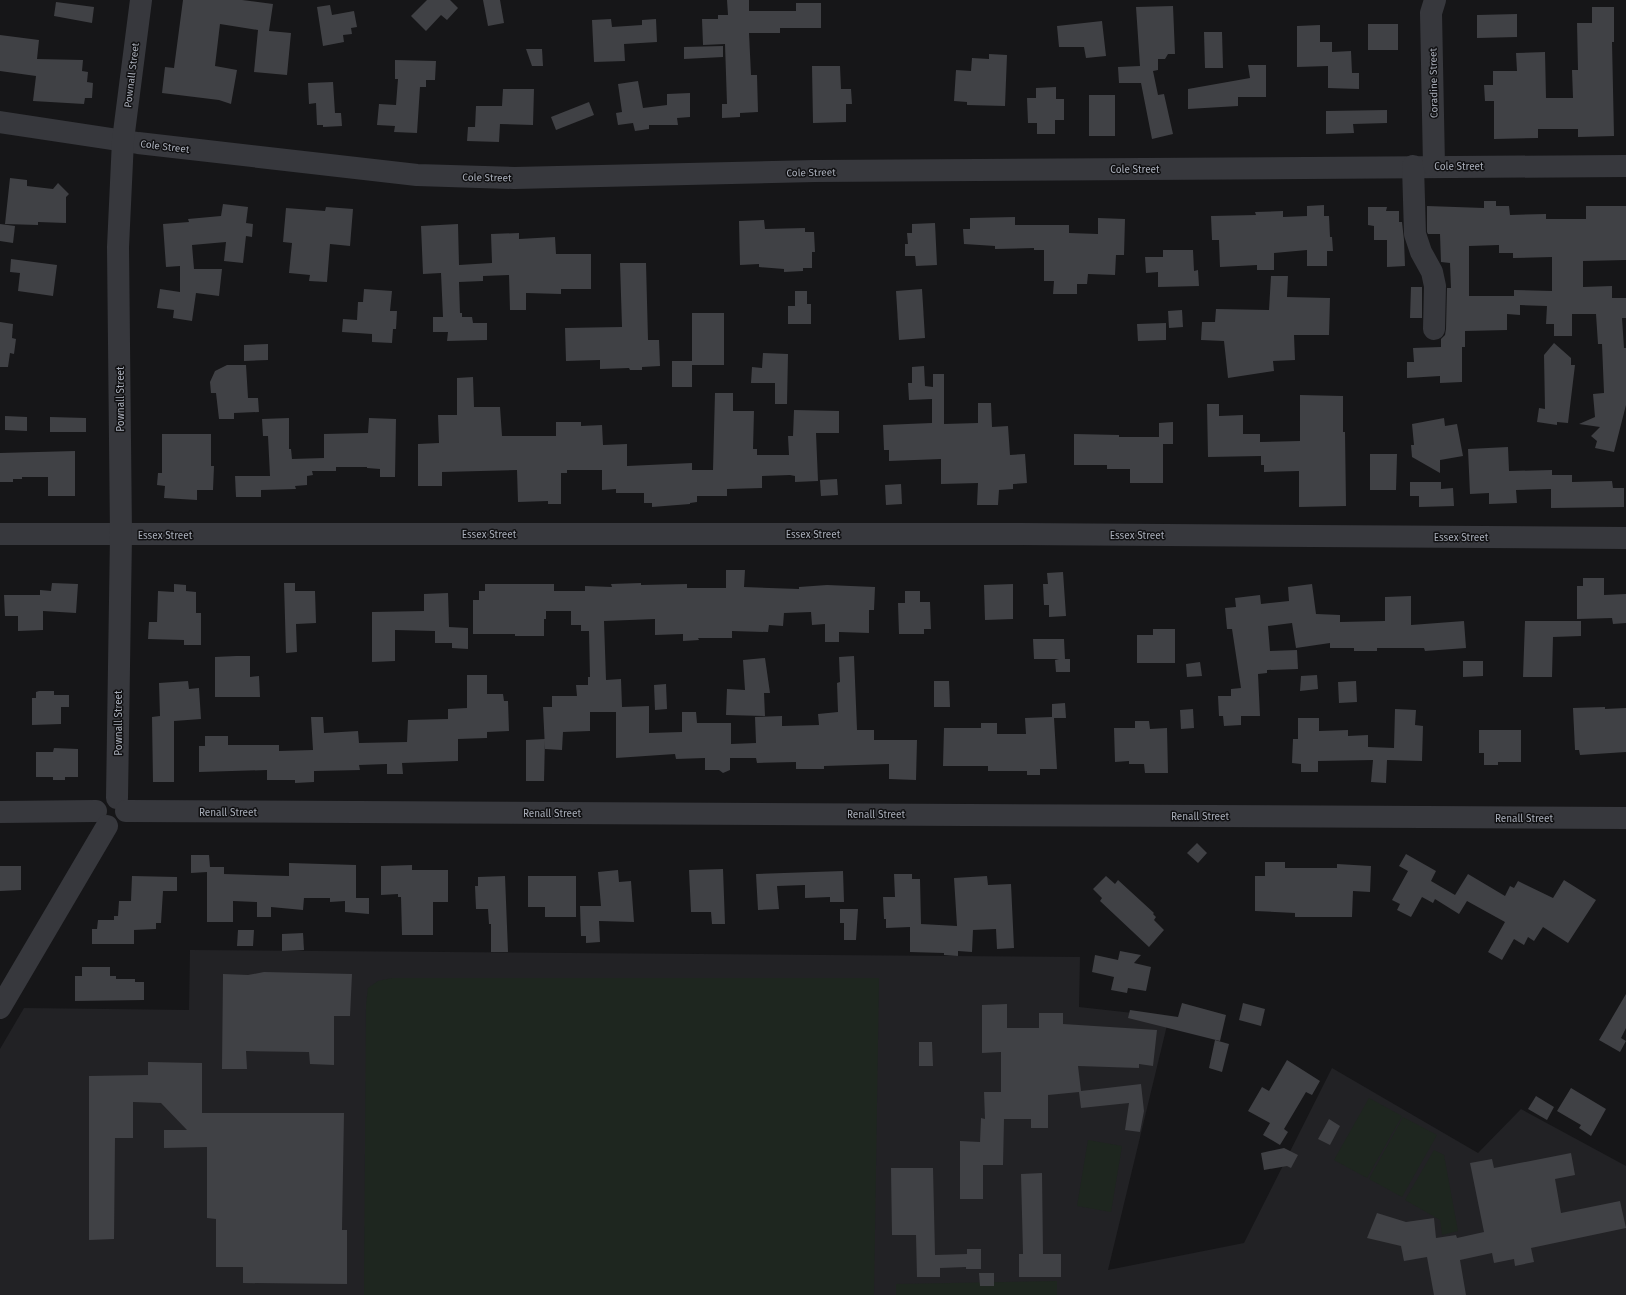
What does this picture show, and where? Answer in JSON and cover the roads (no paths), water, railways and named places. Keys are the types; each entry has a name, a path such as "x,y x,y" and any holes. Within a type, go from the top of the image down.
{"street":[{"name":"Pownall Street","path":"122,805 118,247 123,140 141,0"},
{"name":"Coradine Street","path":"1434,329 1434,279 1419,248 1414,223 1423,166 1431,12 1435,0"},
{"name":"Cole Street","path":"0,122 123,140 417,175 514,178 815,171 1423,166 1626,166"},
{"name":"Essex Street","path":"0,534 1022,534 1626,538"},
{"name":"Renall Street","path":"102,819 97,806 103,799 113,797 122,805 1626,818"},
{"path":"0,812 102,819 0,1008"}]}
